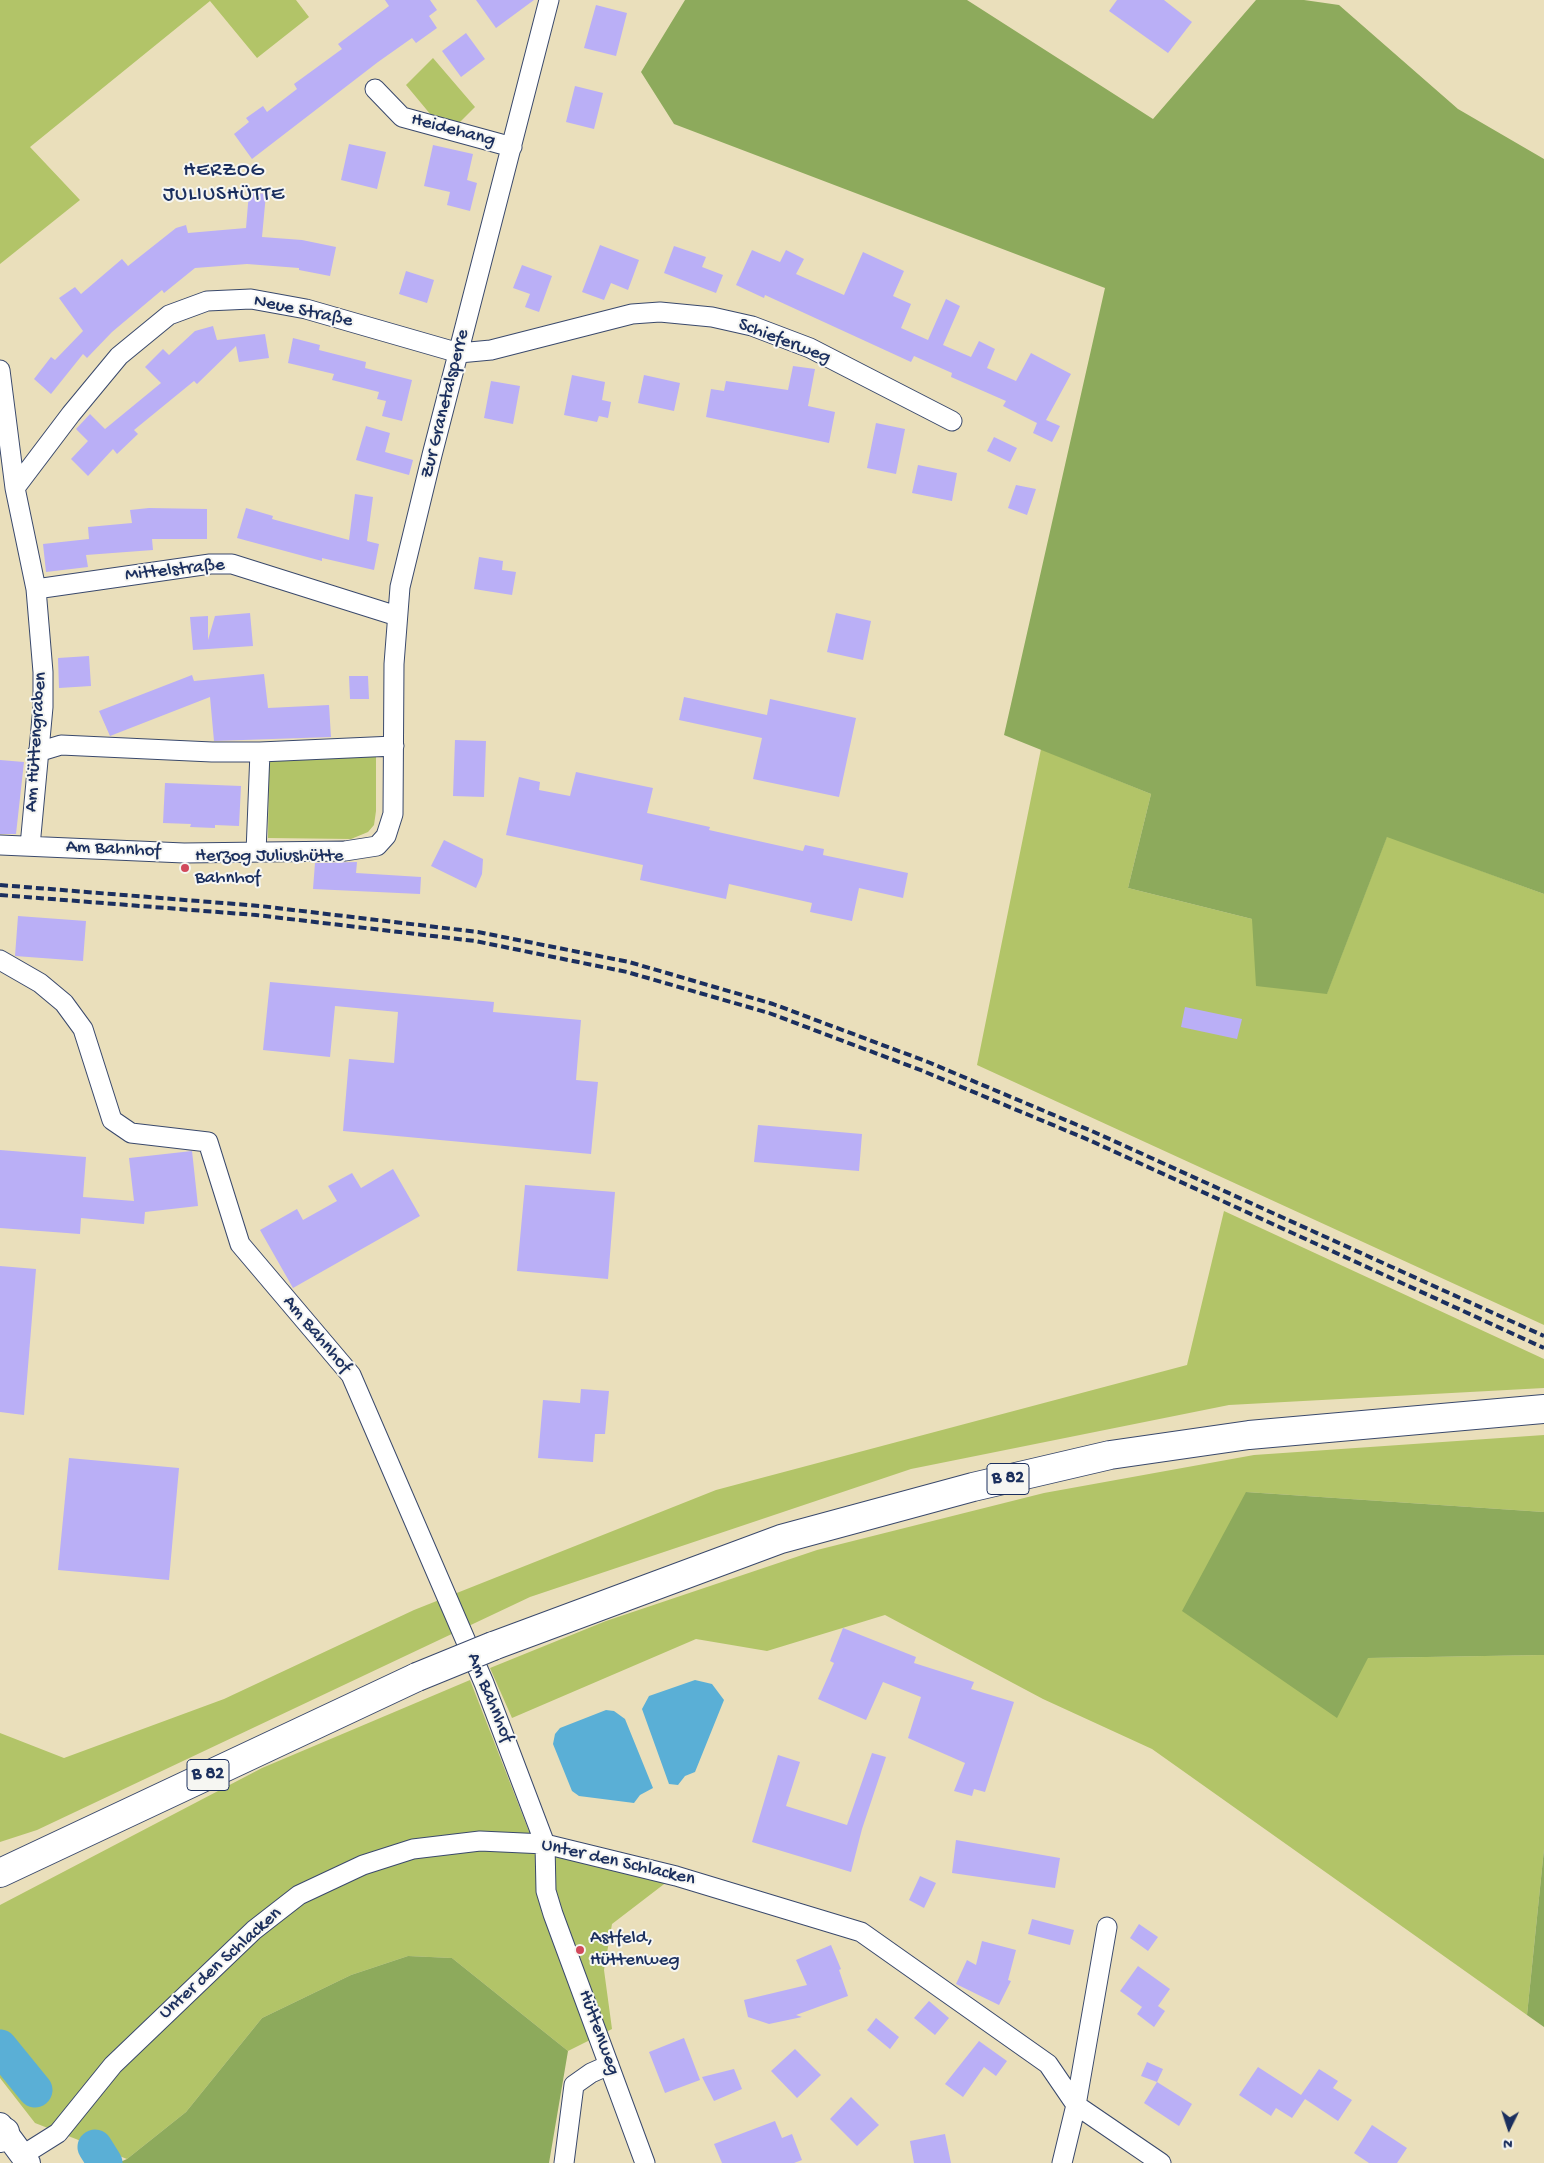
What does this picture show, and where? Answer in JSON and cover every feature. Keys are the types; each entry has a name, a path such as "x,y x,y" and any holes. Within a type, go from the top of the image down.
{"highway":[{"name":"B 82","path":"0,1873 417,1677 493,1646 781,1539 973,1487 1101,1457 1249,1435 1544,1409"}],"street":[{"name":"Zur Granetalsperre","path":"393,814 396,616 400,587 549,0"},
{"name":"Heidehang","path":"375,89 402,117 512,147"},
{"name":"Neue Straße","path":"16,488 71,414 120,356 169,315 207,301 251,299 306,309 459,353"},
{"name":"Schieferweg","path":"459,353 491,350 632,314 660,312 712,317 752,326 810,348 952,420"},
{"name":"Am Hüttengraben","path":"0,370 16,488 36,589 43,672 43,707 30,846"},
{"name":"Mittelstraße","path":"36,589 210,564 232,564 396,616"},
{"path":"38,752 61,745 260,752 394,746"},
{"path":"256,852 260,752"},
{"name":"Am Bahnhof","path":"0,845 184,854 345,851 378,846 386,836 393,814"},
{"name":"Am Bahnhof","path":"0,960 40,983 64,1003 83,1029 112,1120 132,1134 208,1142 240,1244 351,1375 484,1682 546,1844"},
{"name":"Unter den Schlacken","path":"25,2159 58,2133 113,2065 254,1930 299,1895 362,1865 413,1849 480,1841 546,1844 676,1876 861,1932 1048,2064 1076,2105"},
{"name":"Hüttenweg","path":"546,1844 546,1892 548,1899 645,2163"},
{"path":"1062,2163 1076,2105 1107,1927"},
{"path":"564,2163 574,2085 591,2073 609,2065"},
{"path":"1076,2105 1161,2163"},
{"path":"2,2131 25,2159"}],"green space":[{"path":"0,0 296,0 309,17 257,58 210,1 30,147 80,200 0,264"},
{"path":"685,0 967,0 1153,119 1256,0 1304,0 1339,5 1458,109 1544,159 1544,894 1387,837 1327,994 1256,986 1252,919 1128,888 1151,794 1004,735 1105,288 674,124 641,72"},
{"path":"433,58 475,107 459,123 431,115 406,85"},
{"path":"1041,749 1151,794 1128,888 1252,919 1327,993 1387,836 1544,894 1544,1325 977,1065"},
{"path":"376,756 376,811 374,825 368,832 351,839 268,838 269,760"},
{"path":"1224,1211 1544,1359 1544,1388 1229,1405 911,1469 530,1597 37,1830 0,1842 0,1733 64,1758 224,1699 414,1610 716,1490 1187,1365"},
{"path":"1544,1435 1544,1512 1246,1492 1368,1658 1544,1655 1544,1849 1527,2015 1152,1749 1043,1699 885,1615 767,1651 696,1639 512,1718 490,1668 606,1621 817,1550 1044,1493 1254,1455"},
{"path":"1246,1492 1544,1512 1544,1655 1368,1658 1337,1718 1182,1611"},
{"path":"470,1680 537,1852 672,1878 612,1924 604,1970 612,2029 568,2051 452,1958 408,1956 351,1975 262,2018 186,2112 127,2159 35,2123 0,2078 0,1905 262,1768"},
{"path":"1544,1849 1544,2027 1527,2015"},
{"path":"408,1956 452,1958 568,2051 549,2163 118,2163 127,2159 186,2112 262,2018 351,1975"}],"water":[{"path":"695,1680 712,1684 724,1700 695,1772 685,1776 678,1785 669,1784 642,1709 649,1696"},
{"path":"606,1710 614,1711 625,1719 653,1788 640,1795 634,1803 579,1796 572,1791 553,1744 555,1734 560,1728"}],"building":[{"path":"385,0 430,0 437,10 429,16 437,28 416,43 412,38 378,62 252,159 234,134 249,122 246,118 263,106 267,112 297,89 294,84 342,49 338,44 389,6"},
{"path":"476,0 534,0 496,28"},
{"path":"1117,0 1164,0 1192,22 1168,53 1109,11"},
{"path":"596,5 627,13 616,56 584,48"},
{"path":"466,33 485,59 461,77 442,51"},
{"path":"575,86 603,93 594,129 566,122"},
{"path":"349,144 386,152 377,189 341,180"},
{"path":"433,145 473,154 467,180 477,183 470,211 447,205 450,192 424,186"},
{"path":"249,192 266,194 262,237 302,240 336,247 330,276 299,270 299,268 247,264 195,268 164,293 162,290 112,332 87,358 83,354 51,394 34,379 51,357 55,360 83,331 59,298 75,287 81,294 122,259 128,266 176,228 186,225 188,233 246,228"},
{"path":"600,245 639,260 628,290 611,283 604,300 582,292"},
{"path":"674,246 706,257 702,267 723,275 716,293 664,273"},
{"path":"752,250 780,262 786,250 804,259 796,274 844,295 863,252 904,271 893,296 911,304 901,328 928,340 946,299 960,306 943,345 971,357 979,341 995,349 987,368 1016,381 1031,353 1071,374 1046,420 1060,426 1052,442 1033,433 1037,423 1003,406 1006,401 951,377 952,373 914,356 911,362 765,295 764,298 736,285"},
{"path":"522,265 552,276 539,312 525,307 530,294 513,288"},
{"path":"406,271 434,280 427,303 399,294"},
{"path":"213,326 217,340 265,334 269,358 239,362 236,346 197,384 194,381 134,430 138,434 117,454 113,449 88,476 71,459 88,441 76,429 90,414 105,429 161,383 145,367 163,349 169,355 195,331"},
{"path":"293,338 320,345 319,350 366,362 365,368 412,380 402,421 382,416 386,401 377,399 379,392 332,380 334,374 288,363"},
{"path":"793,366 815,369 808,406 835,412 829,443 706,417 711,389 724,391 726,381 788,390"},
{"path":"572,375 605,382 602,400 611,402 608,418 599,416 597,422 564,415"},
{"path":"644,375 680,383 674,411 638,403"},
{"path":"491,381 520,386 513,424 484,418"},
{"path":"876,423 905,429 896,474 867,468"},
{"path":"366,426 390,433 385,452 413,460 409,475 356,460"},
{"path":"994,437 1017,448 1010,462 987,451"},
{"path":"918,465 957,473 952,501 912,493"},
{"path":"1016,485 1036,489 1027,515 1008,508"},
{"path":"355,494 373,497 367,541 379,544 374,570 322,558 322,561 237,538 246,508 273,516 272,519 349,540"},
{"path":"149,508 207,509 207,539 152,539 153,550 86,555 88,567 46,572 43,544 89,539 88,527 132,523 130,510"},
{"path":"479,557 503,561 502,570 516,572 512,595 474,589"},
{"path":"250,613 253,646 193,650 190,617 208,616 208,640 215,616"},
{"path":"836,613 871,621 863,660 827,652"},
{"path":"89,656 91,686 59,688 58,658"},
{"path":"264,674 268,708 329,705 331,737 214,741 210,697 110,736 99,711 192,675 194,681"},
{"path":"349,676 368,676 369,699 350,699"},
{"path":"684,697 767,715 770,699 856,718 839,797 753,779 762,738 679,720"},
{"path":"455,740 486,741 484,797 453,796"},
{"path":"0,760 24,762 16,834 0,834"},
{"path":"576,772 653,788 647,813 710,827 709,830 803,851 805,845 824,849 823,855 908,873 903,898 859,888 852,921 810,912 812,903 729,884 726,899 640,880 643,865 506,835 519,777 540,782 539,790 570,796"},
{"path":"165,783 241,786 239,826 215,825 215,828 190,827 191,824 163,823"},
{"path":"444,840 483,859 482,874 476,888 431,866"},
{"path":"357,862 356,873 421,877 420,894 313,889 315,863"},
{"path":"18,916 86,921 83,961 15,956"},
{"path":"270,982 494,1002 493,1012 581,1020 576,1080 598,1082 591,1154 343,1131 349,1059 394,1063 398,1012 335,1006 330,1057 263,1050"},
{"path":"1185,1007 1242,1019 1237,1039 1181,1027"},
{"path":"758,1125 862,1134 859,1171 754,1162"},
{"path":"0,1150 86,1157 83,1197 134,1201 129,1158 192,1151 198,1206 145,1212 144,1224 81,1218 80,1234 0,1228"},
{"path":"393,1169 420,1216 293,1288 260,1230 297,1209 303,1220 337,1201 328,1186 352,1173 361,1188"},
{"path":"525,1185 615,1192 608,1279 517,1271"},
{"path":"0,1266 36,1269 24,1415 0,1412"},
{"path":"581,1389 609,1391 605,1434 595,1434 593,1462 538,1458 543,1400 580,1403"},
{"path":"69,1458 179,1468 169,1580 58,1570"},
{"path":"843,1628 916,1657 914,1663 974,1682 971,1689 1014,1702 985,1792 974,1789 972,1796 954,1791 965,1763 908,1738 921,1697 883,1682 866,1720 818,1699 834,1663 830,1661"},
{"path":"872,1753 886,1757 862,1829 851,1872 752,1842 778,1755 800,1762 786,1806 847,1825"},
{"path":"956,1840 1060,1858 1055,1888 952,1873"},
{"path":"920,1876 936,1883 924,1908 909,1900"},
{"path":"1032,1919 1074,1930 1070,1945 1028,1934"},
{"path":"1139,1924 1158,1937 1148,1951 1130,1938"},
{"path":"982,1941 1016,1950 1008,1980 1011,1981 999,2005 956,1984 967,1960 976,1965"},
{"path":"831,1945 841,1969 839,1970 848,1996 796,2015 802,2017 769,2024 748,2017 744,2000 807,1985 796,1960"},
{"path":"1138,1966 1170,1989 1158,2006 1165,2011 1154,2027 1137,2014 1142,2007 1120,1991"},
{"path":"929,2001 949,2018 935,2035 914,2018"},
{"path":"876,2018 899,2037 890,2049 867,2030"},
{"path":"684,2038 700,2080 665,2093 649,2052"},
{"path":"979,2041 1007,2061 996,2076 984,2067 963,2097 945,2084"},
{"path":"795,2049 821,2075 797,2098 771,2071"},
{"path":"1147,2062 1163,2069 1157,2082 1141,2076"},
{"path":"1258,2067 1301,2095 1319,2069 1338,2081 1333,2088 1352,2100 1338,2121 1305,2099 1292,2118 1276,2108 1271,2116 1239,2095"},
{"path":"734,2069 742,2089 714,2101 702,2077"},
{"path":"1157,2082 1192,2104 1179,2126 1144,2103"},
{"path":"851,2097 879,2125 857,2146 830,2119"},
{"path":"775,2121 782,2138 792,2134 802,2160 794,2163 722,2163 714,2144"},
{"path":"1372,2125 1407,2148 1397,2163 1369,2163 1354,2153"},
{"path":"945,2134 951,2163 914,2163 910,2141"}],"waterway":[{"path":"0,2047 35,2090"},
{"path":"95,2147 105,2163"}],"railway":[{"path":"0,885 260,906 478,932 629,962 773,1004 928,1062 1094,1132 1544,1336"},
{"path":"0,895 256,915 475,941 627,972 769,1013 923,1071 1089,1140 1544,1348"}],"place":[{"name":"Herzog Juliushütte Bahnhof","path":"185,868"},
{"name":"Astfeld, Hüttenweg","path":"580,1950"}],"district":[{"name":"HERZOG JULIUSHÜTTE","path":"224,184"}]}
